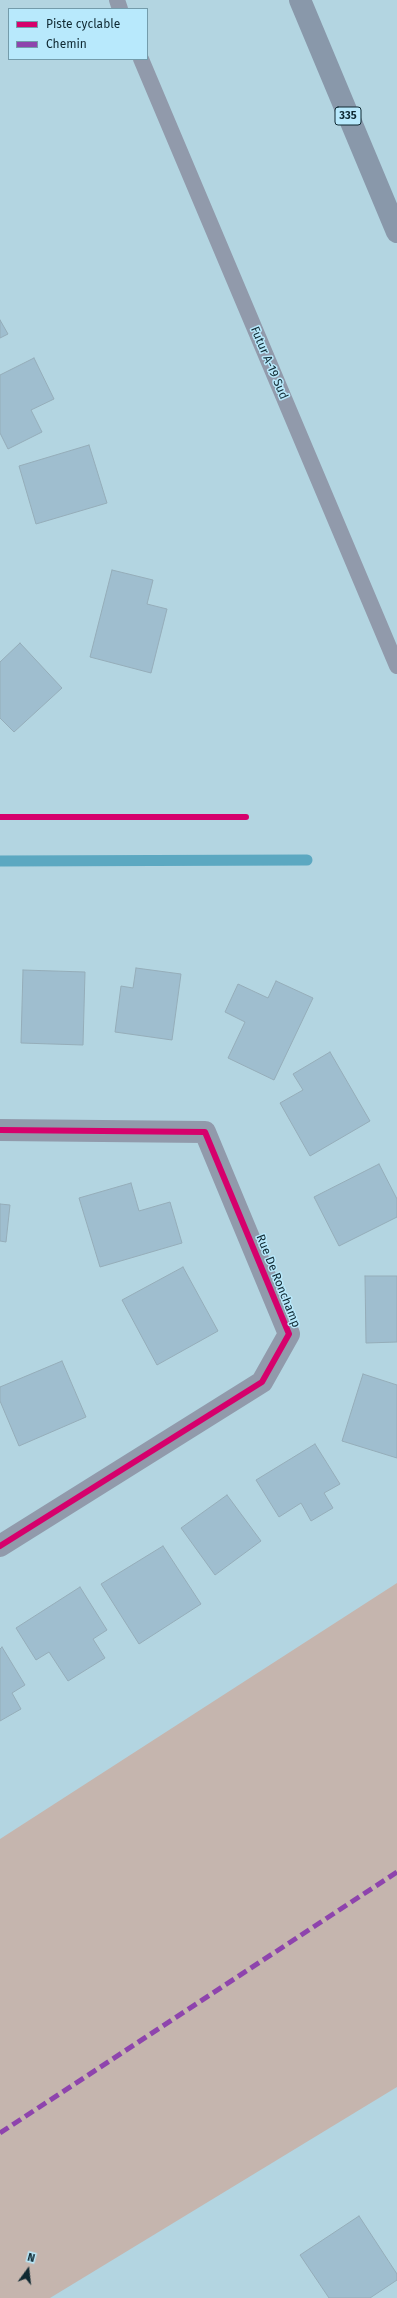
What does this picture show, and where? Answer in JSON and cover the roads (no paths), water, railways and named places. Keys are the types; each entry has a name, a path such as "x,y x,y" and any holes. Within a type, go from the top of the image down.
{"highway":[{"name":"335","path":"300,0 397,232"}],"street":[{"name":"Rue De Ronchamp","path":"0,1130 204,1132 289,1334 262,1382 0,1546"}],"lane":[{"name":"Futur A-19 Sud","path":"141,60 397,666"}],"waterway":[{"path":"0,861 307,860"}]}
